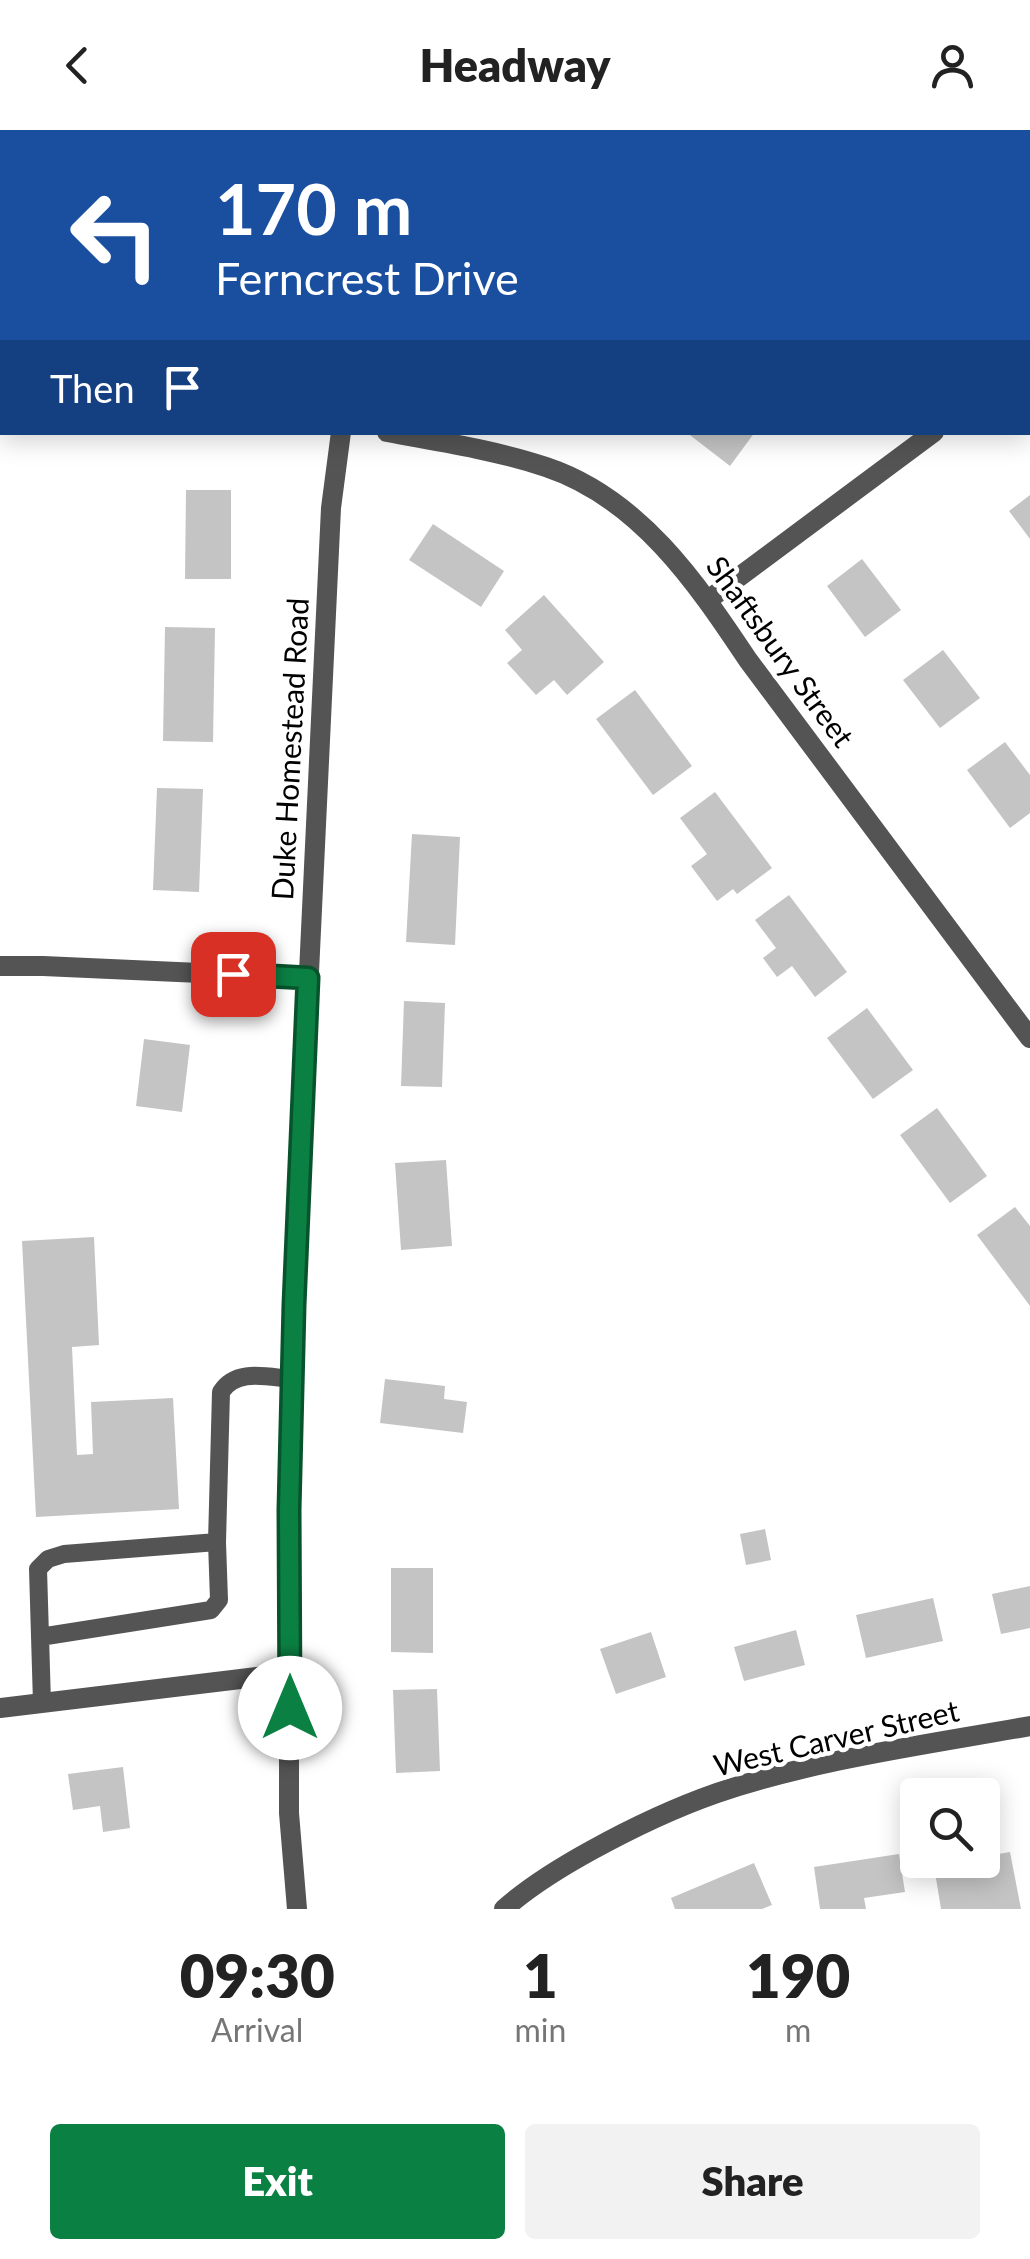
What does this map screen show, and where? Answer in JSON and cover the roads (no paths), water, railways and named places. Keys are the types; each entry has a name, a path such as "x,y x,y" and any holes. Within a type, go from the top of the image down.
{"street":[{"name":"Duke Homestead Road","path":"297,1909 289,1813 292,1379 331,508 340,435"},
{"name":"Shaftsbury Street","path":"402,435 546,467 610,500 661,544 708,600 748,660 1030,1038"},
{"path":"708,600 930,435"},
{"path":"0,966 308,978"},
{"path":"0,1708 290,1673"},
{"name":"West Carver Street","path":"504,1909 555,1871 606,1842 716,1794 871,1754 1030,1726"}],"lane":[{"path":"40,1637 211,1610 219,1600 220,1392 228,1381 242,1376 292,1379"},
{"path":"42,1703 38,1570 48,1559 64,1554 217,1542"}]}
